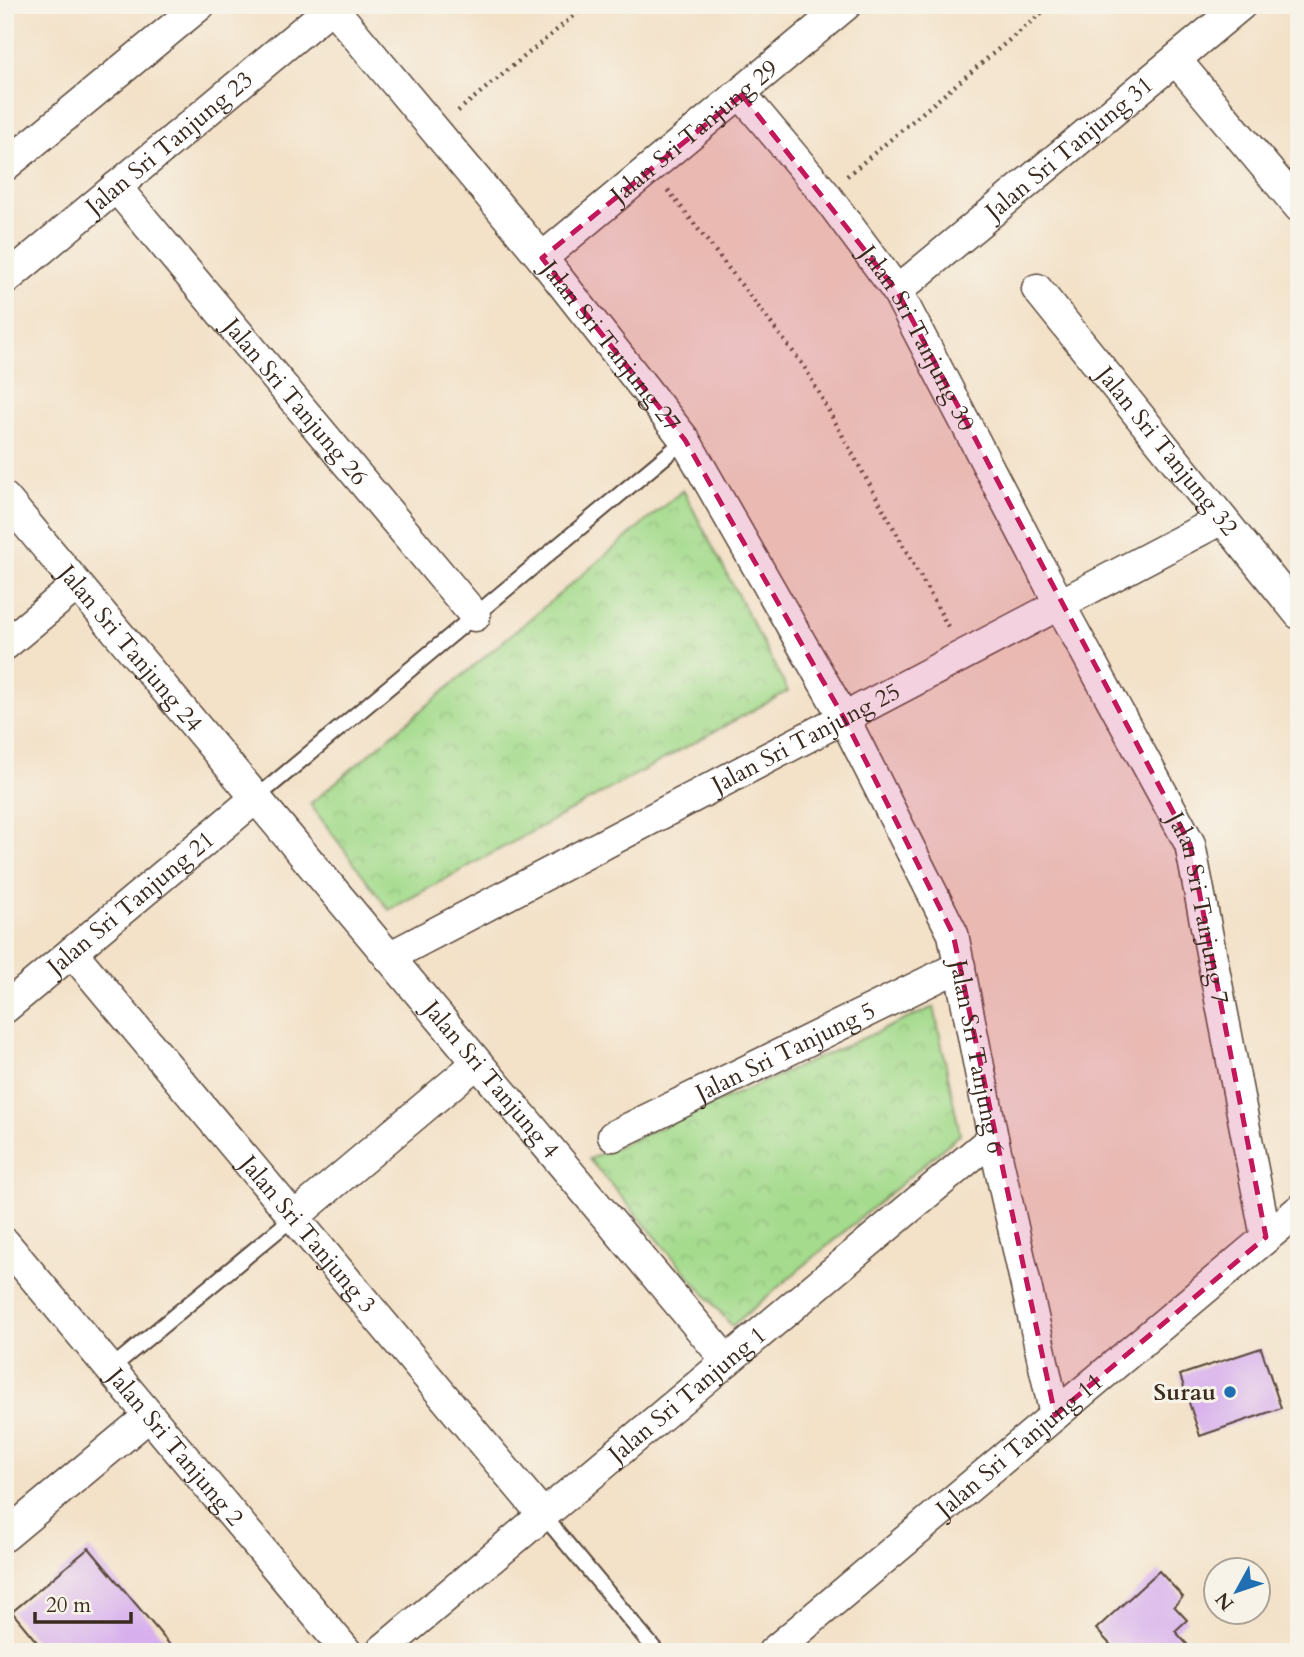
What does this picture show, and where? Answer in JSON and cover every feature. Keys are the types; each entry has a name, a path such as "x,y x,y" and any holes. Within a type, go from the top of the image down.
{"street":[{"path":"5,166 200,5"},
{"name":"Jalan Sri Tanjung 29","path":"542,258 742,95 846,5"},
{"name":"Jalan Sri Tanjung 31","path":"897,291 1241,5"},
{"name":"Jalan Sri Tanjung 27","path":"333,6 542,258 685,440 844,718"},
{"name":"Jalan Sri Tanjung 23","path":"5,280 333,6"},
{"path":"1176,60 1299,207"},
{"name":"Jalan Sri Tanjung 30","path":"742,95 825,194 897,291 1060,605"},
{"name":"Jalan Sri Tanjung 26","path":"116,187 475,616"},
{"name":"Jalan Sri Tanjung 32","path":"1037,289 1299,614"},
{"name":"Jalan Sri Tanjung 24","path":"5,498 256,798"},
{"name":"Jalan Sri Tanjung 25","path":"389,957 1222,519"},
{"path":"5,645 77,585"},
{"name":"Jalan Sri Tanjung 7","path":"1060,605 1190,844 1266,1237"},
{"name":"Jalan Sri Tanjung 6","path":"844,718 953,934 993,1139 1055,1415"},
{"name":"Jalan Sri Tanjung 21","path":"5,1008 256,798"},
{"name":"Jalan Sri Tanjung 4","path":"256,798 727,1361"},
{"name":"Jalan Sri Tanjung 3","path":"72,952 543,1515"},
{"name":"Jalan Sri Tanjung 5","path":"613,1136 960,966"},
{"path":"294,1217 477,1063"},
{"name":"Jalan Sri Tanjung 1","path":"380,1652 993,1139"},
{"name":"Jalan Sri Tanjung 11","path":"773,1652 1299,1210"},
{"name":"Jalan Sri Tanjung 2","path":"5,1243 347,1652"},
{"path":"5,1536 149,1416"}],"lane":[{"path":"256,798 685,440"},
{"path":"110,1369 294,1217"},
{"path":"543,1515 657,1652"}],"path":[{"path":"437,129 587,5"},
{"path":"825,194 1051,5"},
{"path":"651,167 804,366 964,655"}],"highlighted area":[{"path":"742,95 897,291 1190,844 1266,1237 1055,1415 953,934 844,718 685,440 542,258"}],"green space":[{"path":"683,490 788,691 389,910 310,804"},
{"path":"934,1007 960,1134 732,1326 589,1159"}],"building":[{"name":"Surau","path":"1261,1348 1281,1408 1200,1436 1180,1375"},
{"path":"89,1548 176,1652 45,1652 12,1612"},
{"path":"1159,1571 1183,1597 1174,1606 1187,1620 1175,1631 1194,1652 1117,1652 1096,1629"}],"place":[{"name":"Surau","path":"1230,1392"}]}
